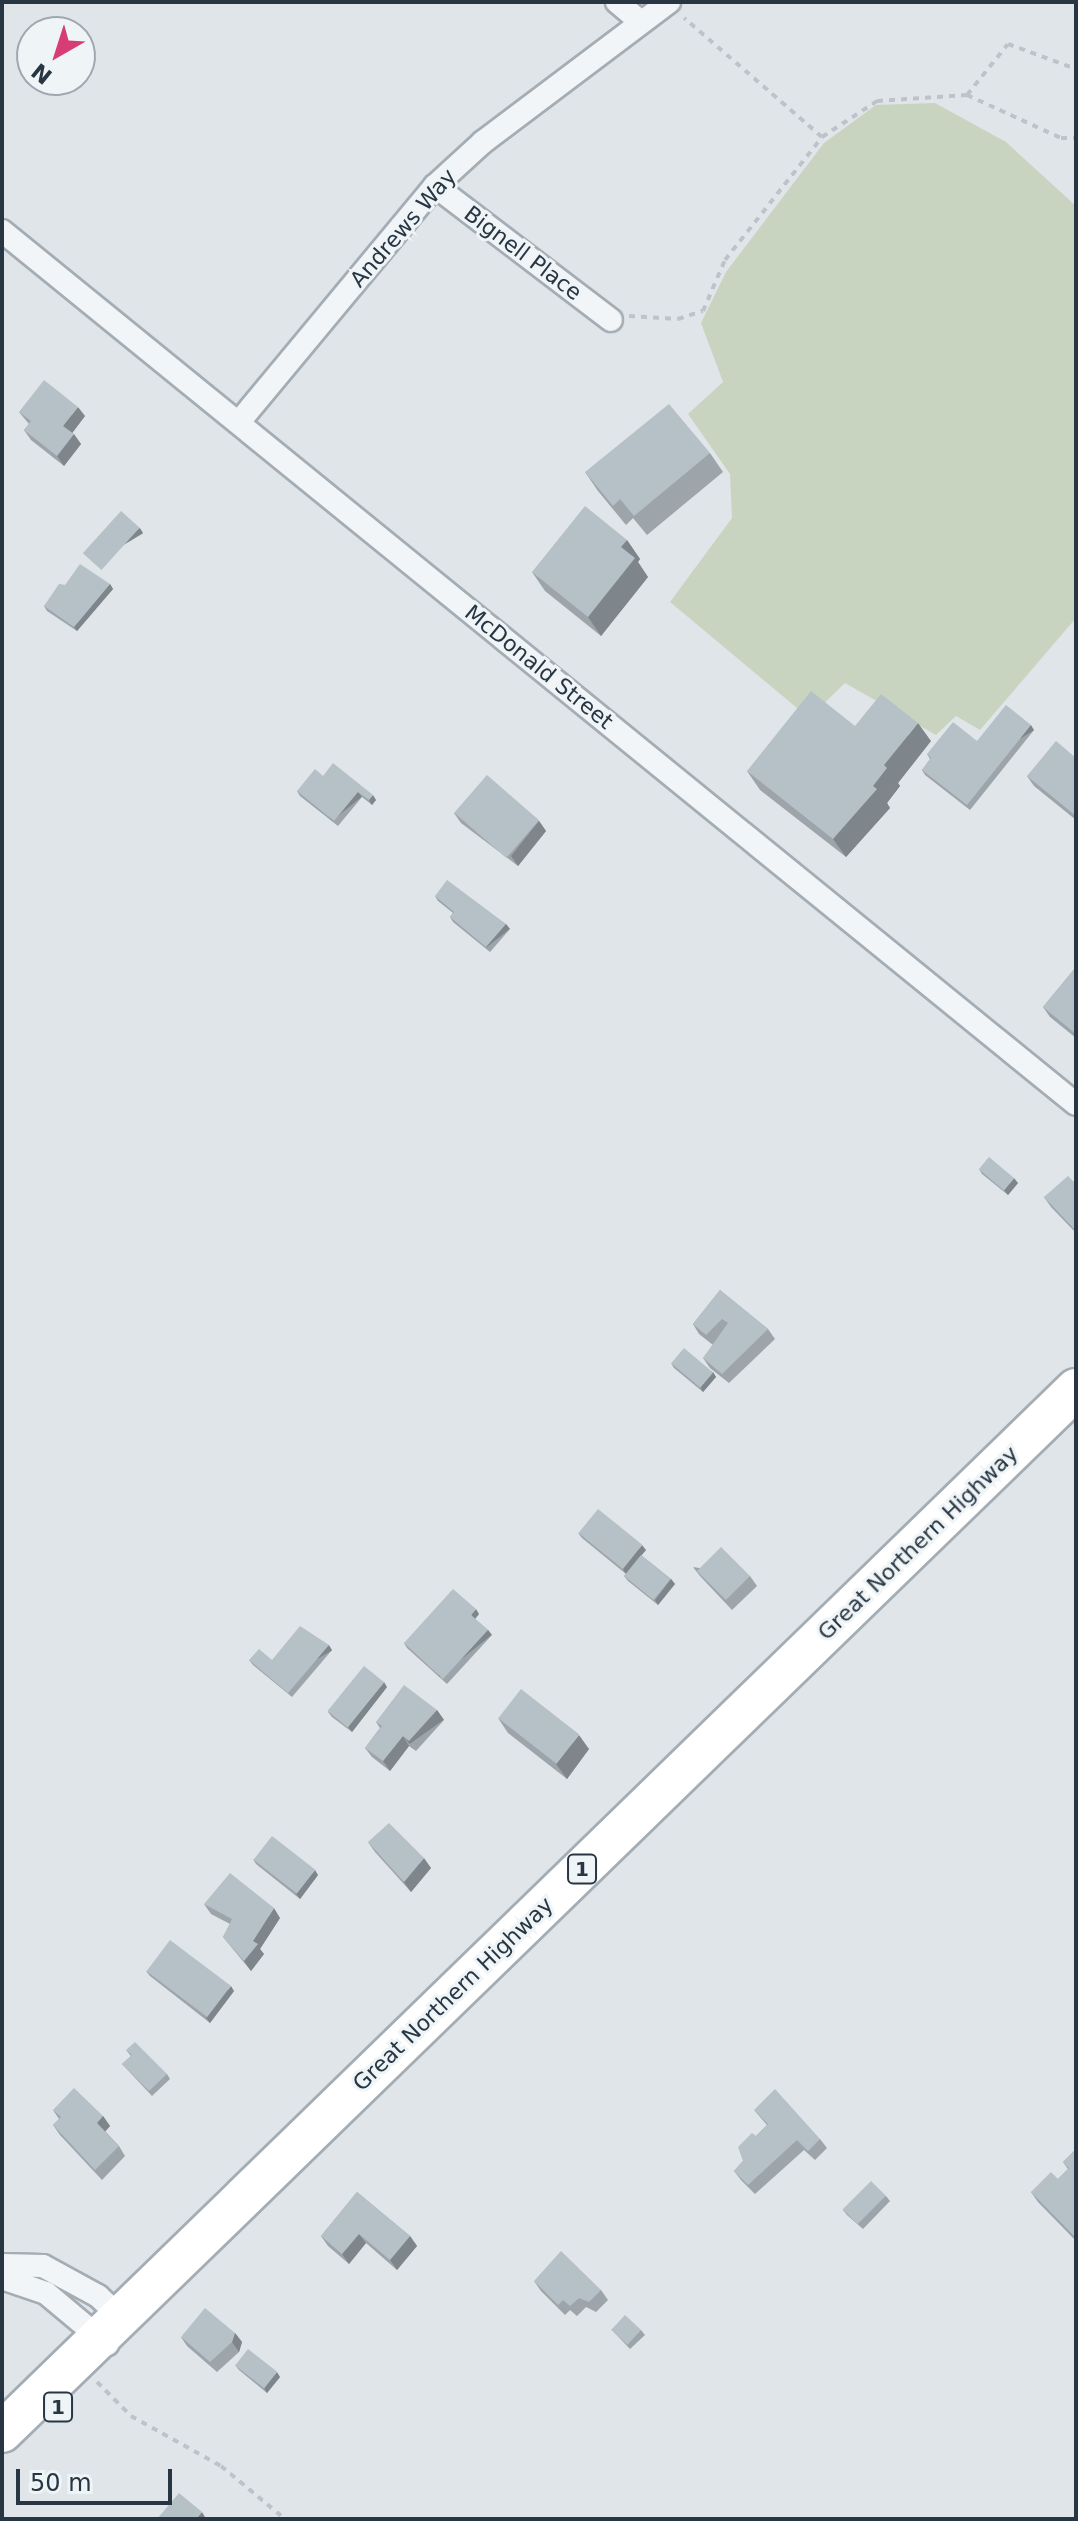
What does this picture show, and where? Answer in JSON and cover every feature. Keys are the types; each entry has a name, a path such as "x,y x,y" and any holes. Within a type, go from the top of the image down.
{"highway":[{"name":"Great Northern Highway","path":"2,2463 112,2342 1076,1389"},
{"name":"Great Northern Highway","path":"2,2432 112,2342 1076,1426"}],"street":[{"path":"617,2 641,22"},
{"name":"Andrews Way","path":"239,422 435,186 483,142 668,3"},
{"name":"Bignell Place","path":"435,186 611,320"},
{"name":"McDonald Street","path":"2,231 1076,1104"},
{"path":"2,2265 43,2266 91,2291 112,2342"},
{"path":"2,2278 46,2293 112,2342"}],"path":[{"path":"668,3 822,137"},
{"path":"967,95 1008,44 1076,69"},
{"path":"611,320 635,314 678,319 703,311 725,260 822,137 877,101 967,95 1061,138 1076,138"},
{"path":"112,2342 131,2416 221,2466 285,2519"}],"green space":[{"path":"935,103 1006,142 1076,206 1076,618 980,730 956,716 936,735 845,683 809,718 670,602 732,518 730,474 688,414 723,382 701,323 726,272 824,143 876,105"}],"building":[{"path":"44,380 78,407 63,426 74,434 57,456 24,430 31,421 19,412"},
{"path":"669,404 710,453 634,516 620,499 613,506 585,472"},
{"path":"585,506 627,540 621,547 635,558 588,617 532,572"},
{"path":"121,511 140,528 101,570 83,553"},
{"path":"80,564 110,584 74,627 44,606 59,584 65,585"},
{"path":"811,691 855,726 881,694 918,723 884,765 887,768 873,786 877,789 833,839 747,771"},
{"path":"1006,705 1031,725 967,805 922,770 931,758 927,754 953,722 977,741"},
{"path":"1056,741 1076,758 1076,816 1027,776"},
{"path":"333,763 373,795 369,800 358,792 334,821 297,791 315,769 323,776"},
{"path":"487,775 539,820 506,858 454,813"},
{"path":"447,880 506,924 486,947 450,917 454,912 435,896"},
{"path":"1076,967 1076,1034 1043,1007"},
{"path":"989,1157 1014,1178 1004,1190 979,1169"},
{"path":"1068,1176 1076,1184 1076,1231 1044,1197"},
{"path":"720,1290 768,1329 722,1374 703,1358 728,1323 722,1319 706,1335 693,1324"},
{"path":"684,1348 713,1372 700,1388 671,1363"},
{"path":"598,1509 642,1545 623,1569 578,1533"},
{"path":"721,1547 750,1576 726,1600 697,1571"},
{"path":"641,1555 671,1579 654,1600 624,1576"},
{"path":"453,1589 476,1609 471,1615 488,1630 443,1679 404,1643"},
{"path":"300,1626 329,1645 288,1693 249,1660 259,1649 272,1660"},
{"path":"364,1666 384,1682 348,1727 327,1711"},
{"path":"404,1685 437,1710 409,1741 403,1736 383,1761 365,1748 382,1726 376,1722"},
{"path":"521,1689 579,1735 557,1764 498,1718"},
{"path":"389,1823 424,1858 404,1882 368,1842"},
{"path":"272,1836 315,1870 297,1894 254,1860"},
{"path":"230,1873 274,1908 253,1941 258,1944 244,1961 223,1937 232,1919 204,1904"},
{"path":"170,1940 231,1986 207,2017 147,1971"},
{"path":"135,2042 167,2074 149,2091 122,2064 132,2055 126,2050"},
{"path":"74,2088 103,2116 97,2123 119,2146 95,2170 53,2125 61,2117 53,2110"},
{"path":"775,2089 820,2139 808,2151 797,2140 748,2185 734,2171 743,2161 738,2147 752,2133 756,2136 768,2124 754,2110"},
{"path":"1076,2149 1076,2238 1031,2192 1051,2172 1058,2179 1069,2168 1063,2162"},
{"path":"871,2181 886,2196 858,2224 843,2209"},
{"path":"357,2192 410,2236 390,2260 359,2234 342,2254 321,2236"},
{"path":"561,2251 601,2290 589,2302 579,2298 570,2306 563,2300 558,2305 534,2281"},
{"path":"205,2308 235,2333 232,2342 210,2362 181,2337"},
{"path":"625,2315 641,2330 627,2345 611,2330"},
{"path":"248,2349 277,2372 264,2388 235,2366"},
{"path":"179,2493 202,2512 196,2519 157,2519"}]}
